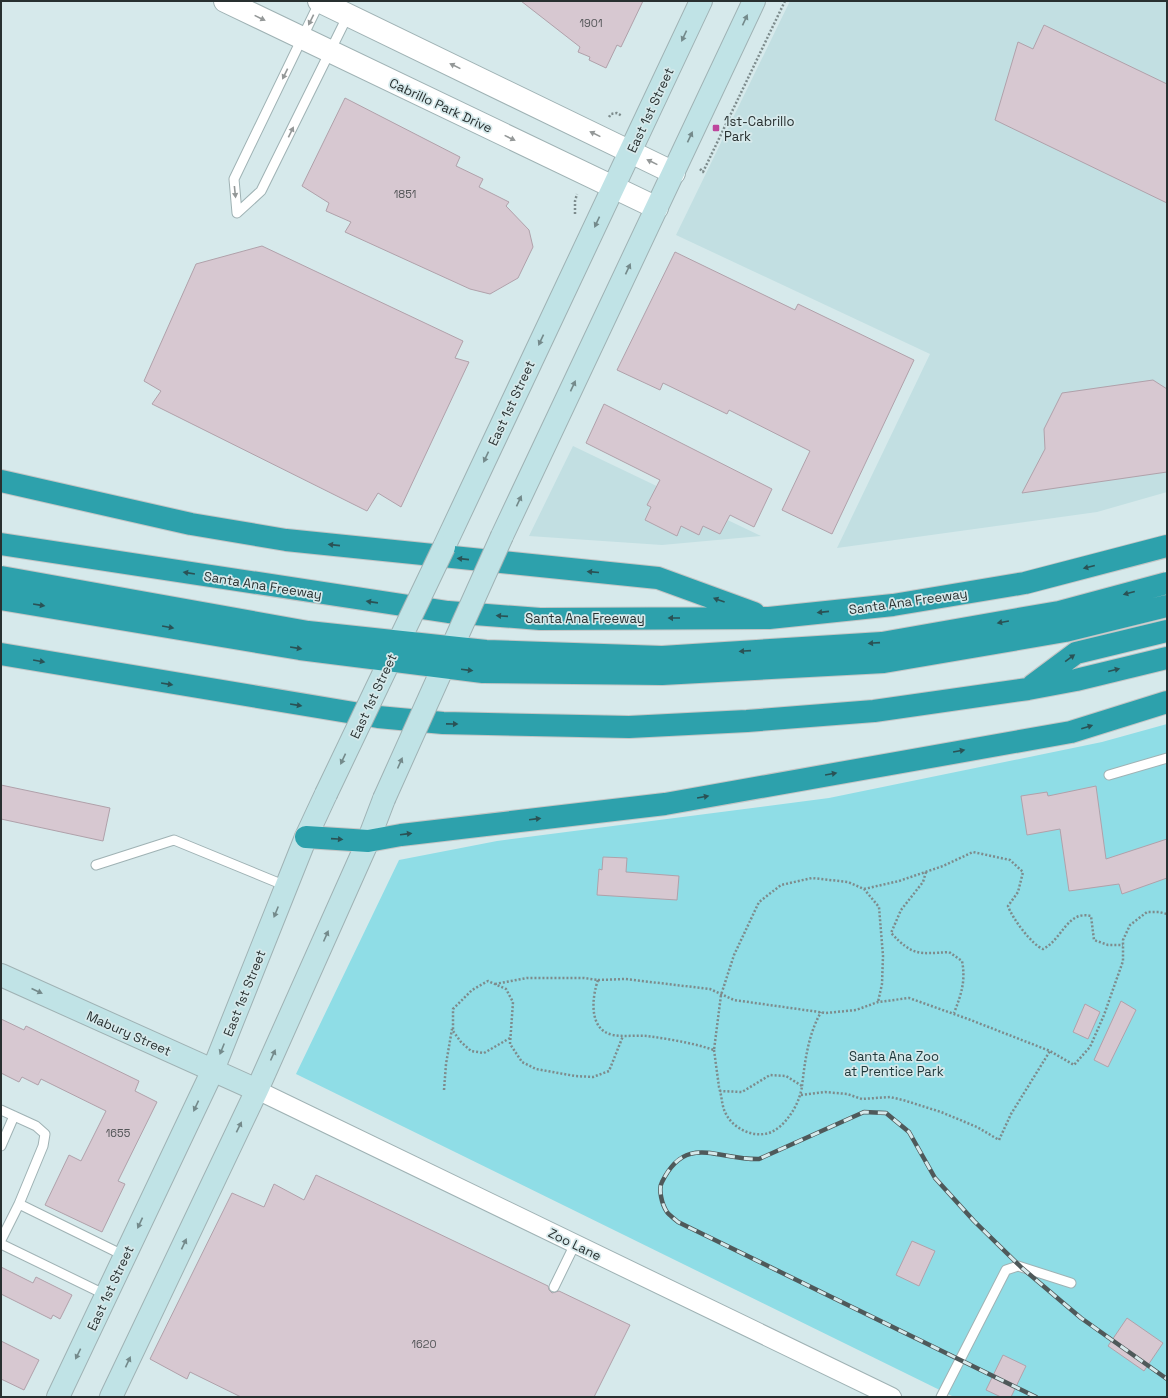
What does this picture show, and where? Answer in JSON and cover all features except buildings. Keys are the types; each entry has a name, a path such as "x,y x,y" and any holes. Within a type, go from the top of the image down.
{"highway":[{"path":"1,481 191,524 286,540 658,578 768,618"},
{"name":"Santa Ana Freeway","path":"1,544 448,612 540,619 768,618 893,605 1026,583 1167,546"},
{"path":"1,577 308,632 486,650 662,657 882,643 1059,612 1167,583"},
{"path":"1,599 300,649 483,672 654,674 884,662 1065,631 1167,606"},
{"path":"1028,689 1076,653 1167,631"},
{"path":"1,654 304,706 378,717 443,723 629,727 747,721 874,711 1028,689 1076,680 1167,658"},
{"path":"306,837 368,841 401,834 665,804 1071,732 1167,702"}],"main road":[{"name":"East 1st Street","path":"58,1397 213,1070 306,837 701,1"},
{"path":"111,1397 257,1090 368,841 384,799 502,536 754,1"},
{"name":"Mabury Street","path":"1,975 257,1090"}],"street":[{"name":"Cabrillo Park Drive","path":"225,1 657,208"},
{"path":"320,1 674,173"},
{"name":"Zoo Lane","path":"257,1090 892,1397"}],"lane":[{"path":"320,1 234,179 237,213 261,191 348,15"},
{"path":"1110,775 1167,758"},
{"path":"96,865 174,840 286,886"},
{"path":"1,1110 36,1126 45,1134 43,1146 19,1204 1,1240"},
{"path":"1,1146 14,1116"},
{"path":"19,1204 125,1256"},
{"path":"1,1244 106,1295"},
{"path":"554,1287 575,1244"},
{"path":"941,1397 1006,1270 1018,1266 1071,1283"}],"path":[{"path":"864,889 899,881 973,852 1010,860 1023,872 1018,892 1008,906 1011,913 1036,946 1043,949 1052,945 1065,926 1074,918 1082,914 1091,916 1094,940 1108,945 1123,944"},
{"path":"926,871 924,882 901,910 891,933 905,948 923,954 950,952 962,961 965,975 961,995 954,1014"},
{"path":"821,1012 814,1024 807,1051 801,1095 783,1124 768,1133 748,1133 735,1126 725,1112 720,1091 714,1050 721,995 737,948 759,902 781,885 812,878 848,882 864,889 878,907 883,956 882,984 878,1002"},
{"path":"495,984 527,978 584,978 598,980 625,979 710,989 734,1000 821,1012 856,1010 878,1002 909,998 1050,1051 1074,1065 1090,1047 1104,1015 1122,961 1123,944 1130,925 1147,912 1167,914"},
{"path":"444,1090 453,1009 472,990 488,980 506,989 512,1002 510,1044 519,1058 536,1069 593,1077 609,1071 623,1036"},
{"path":"598,980 594,993 594,1016 601,1028 611,1034 623,1036 646,1036 687,1043 714,1050"},
{"path":"452,1027 453,1031 461,1042 471,1051 484,1053 510,1038"},
{"path":"801,1095 825,1092 847,1094 862,1099 890,1098 903,1100 941,1112 976,1127 999,1140 1011,1114 1050,1051"},
{"path":"720,1091 742,1092 770,1075 786,1076 802,1086"}],"shaded area":[{"path":"790,1 1167,1 1167,492 1097,512 837,548 930,354 676,235"},
{"path":"573,446 761,536 662,545 529,536"}],"green space":[{"name":"Santa Ana Zoo at Prentice Park","path":"1167,724 1167,1397 954,1397 296,1074 399,860 497,841 829,798 1102,742"}],"railway":[{"path":"1036,1397 678,1222 665,1209 661,1197 661,1185 671,1167 681,1158 692,1153 704,1152 759,1159 864,1112 886,1113 909,1132 935,1178 974,1221 1022,1268 1081,1318 1167,1379"}],"place":[{"name":"1st-Cabrillo Park","path":"716,128"}]}
